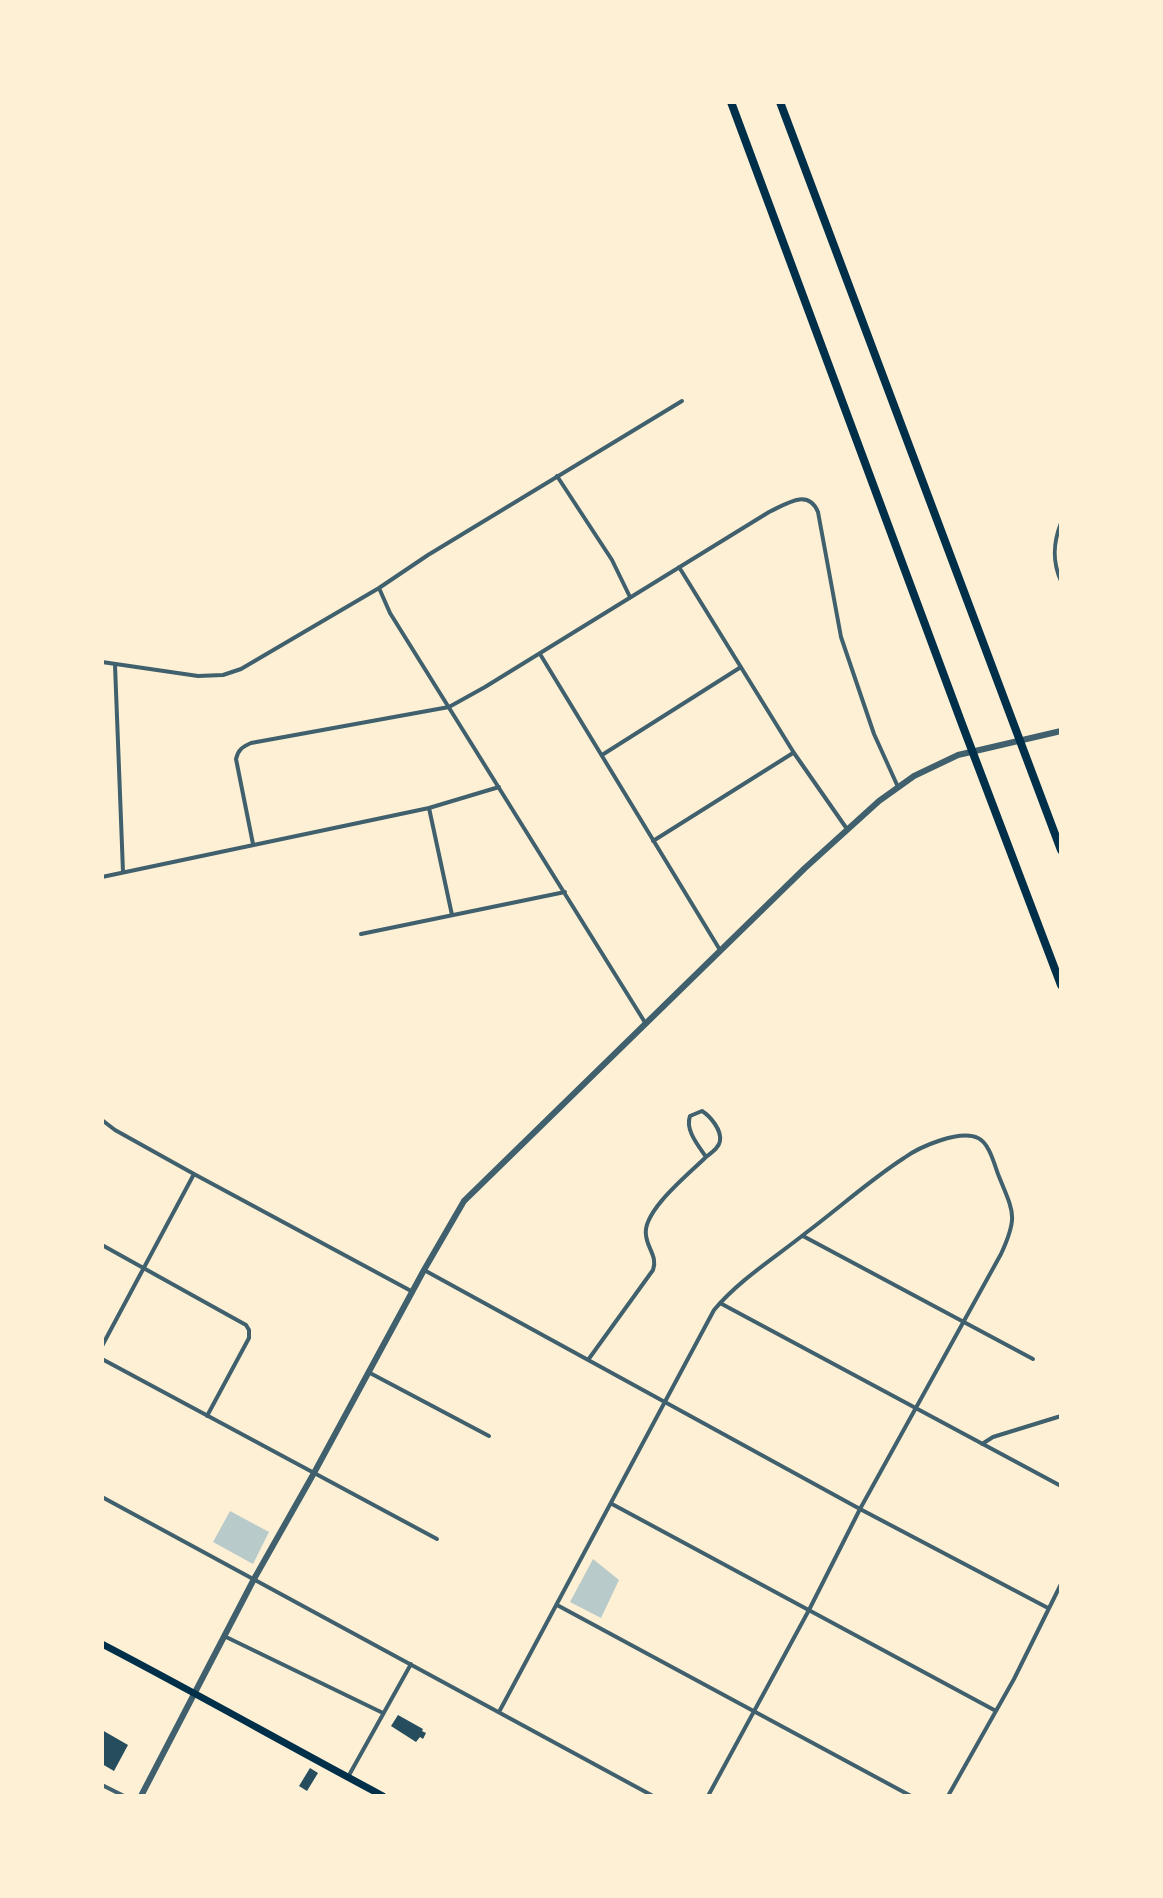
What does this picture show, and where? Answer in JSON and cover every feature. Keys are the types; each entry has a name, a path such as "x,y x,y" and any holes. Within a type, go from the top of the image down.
{"highway":[{"path":"731,102 1061,985"},
{"path":"780,102 1061,850"}],"main road":[{"path":"102,1644 383,1796"}],"street":[{"path":"102,662 198,676 223,675 241,669 379,588 682,401"},
{"path":"557,476 612,560 630,597"},
{"path":"253,844 236,759 244,746 449,707 769,512 794,500 807,500 816,506 838,623 849,663 874,734 898,787"},
{"path":"1061,523 1054,542 1054,557 1061,581"},
{"path":"679,567 794,753 847,829"},
{"path":"379,588 390,613 646,1024"},
{"path":"540,654 720,950"},
{"path":"115,665 123,872"},
{"path":"602,755 741,667"},
{"path":"141,1796 254,1579 464,1201 720,950 847,829 898,787 958,755 1061,731"},
{"path":"653,841 794,753"},
{"path":"102,877 429,808 499,787"},
{"path":"429,808 452,915"},
{"path":"361,934 565,892"},
{"path":"588,1360 656,1264 645,1234 650,1216 719,1145 716,1127 702,1111 690,1116 688,1121 706,1157"},
{"path":"102,1120 194,1174 413,1292"},
{"path":"499,1712 714,1310 744,1280 905,1157 946,1138 977,1137 984,1142 994,1162 1011,1206 1012,1230 708,1796"},
{"path":"102,1346 194,1174"},
{"path":"803,1236 1033,1359"},
{"path":"102,1245 243,1322 249,1330 249,1338 207,1416"},
{"path":"424,1270 860,1509 1048,1608"},
{"path":"720,1303 1061,1486"},
{"path":"102,1359 437,1539"},
{"path":"370,1373 489,1436"},
{"path":"982,1444 993,1437 1061,1416"},
{"path":"102,1497 653,1796"},
{"path":"612,1504 996,1711"},
{"path":"948,1796 1014,1679 1061,1584"},
{"path":"557,1605 911,1796"},
{"path":"224,1636 383,1713"},
{"path":"347,1777 411,1664"},
{"path":"102,1785 124,1796"}],"shaded area":[{"path":"230,1511 269,1532 253,1564 213,1542"},
{"path":"593,1559 619,1580 601,1618 570,1602"}],"building":[{"path":"398,1715 423,1729 426,1733 423,1739 420,1737 416,1742 391,1726"},
{"path":"102,1730 128,1745 114,1771 102,1764"},
{"path":"310,1768 318,1773 307,1791 299,1786"}]}
